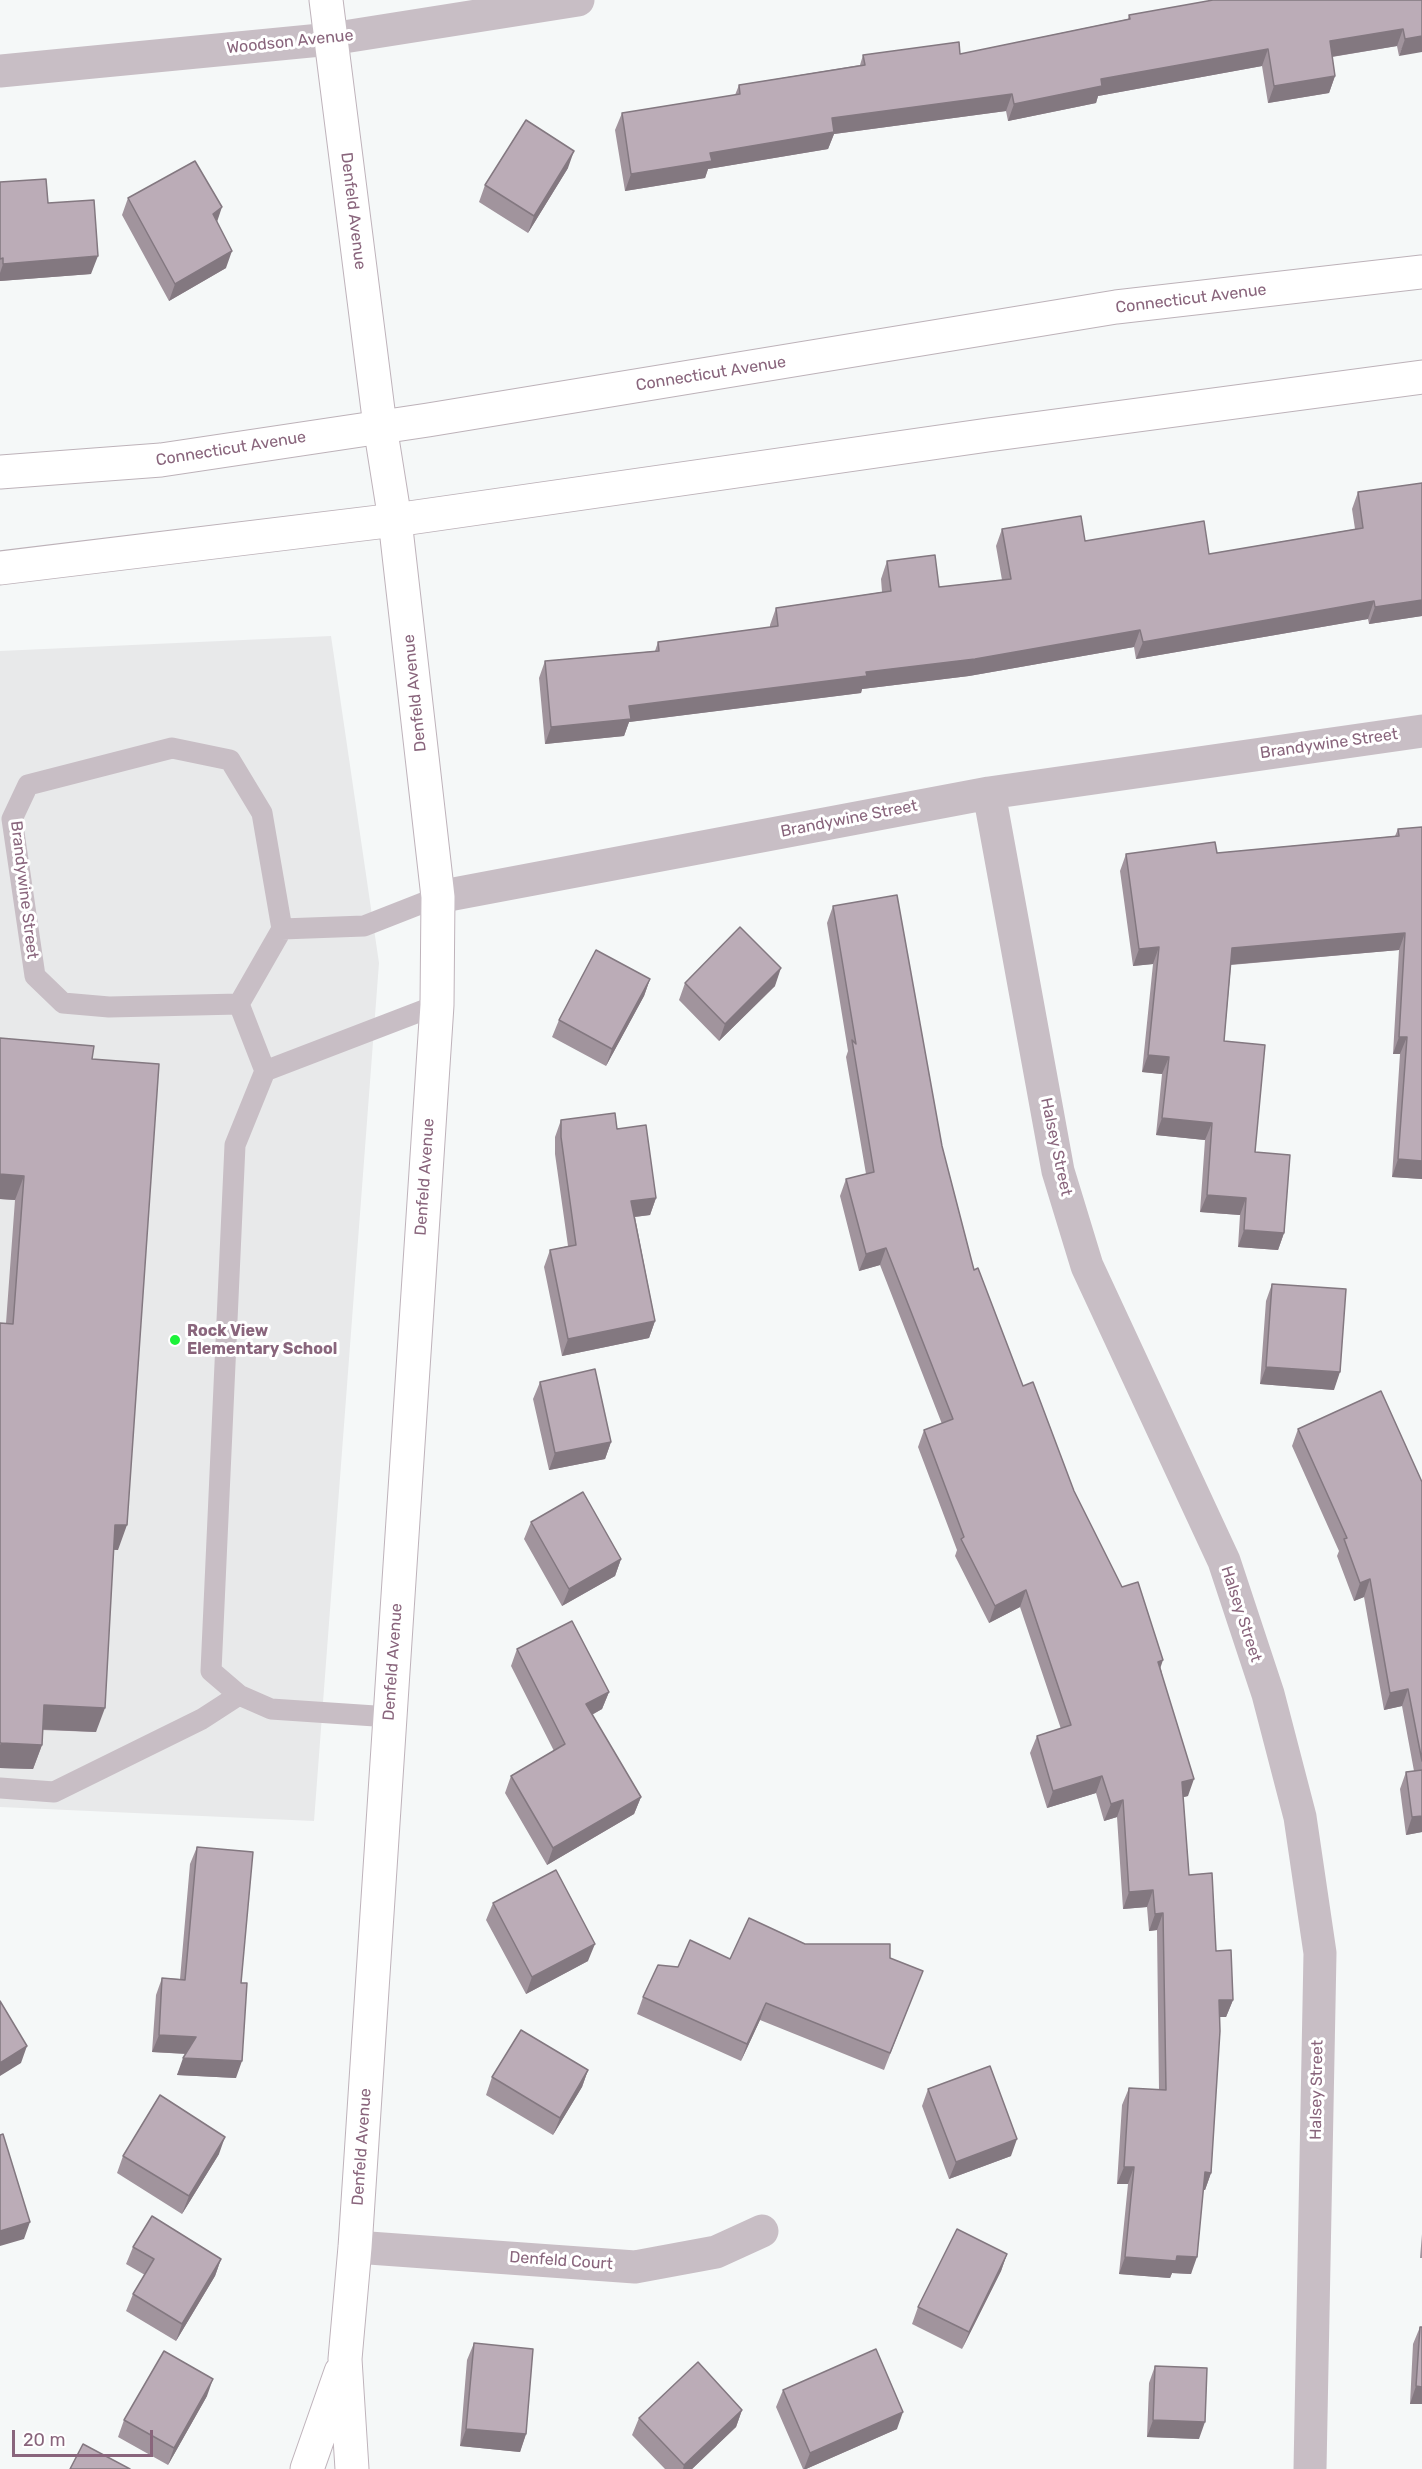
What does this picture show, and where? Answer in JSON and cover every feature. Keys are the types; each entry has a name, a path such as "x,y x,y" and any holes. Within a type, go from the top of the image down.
{"main road":[{"name":"Denfeld Avenue","path":"326,0 380,426 396,520 438,897 437,1005 355,2247 345,2359 352,2469"},
{"name":"Connecticut Avenue","path":"0,472 161,460 428,420 1116,307 1422,272"},
{"path":"0,568 396,520 976,436 1422,377"},
{"name":"Denfeld Avenue","path":"307,2469 345,2359"}],"street":[{"name":"Woodson Avenue","path":"0,71 331,39 578,0"},
{"name":"Brandywine Street","path":"438,897 989,793 1422,731"},
{"name":"Halsey Street","path":"989,793 1058,1171 1087,1266 1224,1561 1268,1694 1300,1817 1320,1953 1310,2469"},
{"name":"Denfeld Court","path":"355,2247 635,2266 716,2252 762,2231"}],"lane":[{"name":"Brandywine Street","path":"239,1004 109,1007 63,1003 35,976 12,819 28,785 172,748 230,760 262,813 282,929 364,926 438,897"},
{"path":"282,929 239,1004 265,1071 235,1145 211,1671 239,1695 271,1709 390,1717"},
{"path":"265,1071 437,1005"},
{"path":"0,1788 54,1792 202,1719 239,1695"}],"shaded area":[{"name":"Rock View Elementary School","path":"331,636 379,963 314,1821 0,1807 0,651"}],"building":[{"path":"1213,0 1422,0 1422,36 1405,39 1403,29 1330,41 1335,76 1274,86 1268,49 1101,79 1102,86 1014,104 1012,94 832,118 834,132 710,153 712,161 631,174 622,113 740,94 739,85 865,65 863,55 959,42 960,54 1130,19 1129,15"},
{"path":"526,120 574,151 534,216 485,185"},
{"path":"195,161 222,207 213,214 232,251 175,284 128,198"},
{"path":"46,179 48,203 94,200 98,256 3,264 3,258 0,259 0,182"},
{"path":"1422,483 1422,600 1375,607 1374,601 1143,642 1140,630 975,659 866,672 867,676 629,706 631,719 551,727 545,661 659,651 658,642 778,626 776,608 891,591 887,561 935,555 939,587 1011,579 1002,529 1081,516 1085,541 1204,521 1209,554 1363,528 1358,492"},
{"path":"1422,827 1422,1161 1398,1159 1407,1037 1399,1037 1405,933 1232,948 1224,1041 1265,1045 1255,1152 1290,1155 1284,1233 1244,1230 1246,1198 1207,1195 1212,1123 1162,1118 1169,1057 1148,1055 1159,947 1139,949 1126,854 1215,842 1217,853 1399,836 1398,829"},
{"path":"897,895 942,1146 974,1270 978,1268 1023,1386 1033,1382 1074,1491 1122,1587 1138,1582 1163,1660 1158,1662 1194,1779 1182,1782 1189,1875 1212,1873 1216,1951 1231,1950 1233,2000 1219,2000 1220,2031 1211,2173 1205,2172 1197,2257 1177,2256 1176,2261 1125,2257 1134,2167 1124,2167 1129,2088 1166,2090 1163,1913 1155,1914 1153,1890 1129,1892 1123,1800 1111,1804 1102,1776 1053,1791 1037,1736 1071,1725 1026,1590 995,1606 961,1539 964,1537 924,1430 953,1419 886,1248 866,1254 846,1179 874,1172 833,906"},
{"path":"740,927 781,968 725,1024 685,983"},
{"path":"596,950 650,979 612,1049 559,1020"},
{"path":"0,1038 94,1046 92,1059 159,1064 127,1525 115,1525 105,1708 44,1705 42,1745 0,1742 0,1323 13,1324 24,1176 0,1174"},
{"path":"615,1113 617,1129 646,1125 656,1198 631,1201 655,1321 568,1339 550,1250 576,1245 561,1137 561,1120"},
{"path":"1272,1284 1346,1289 1340,1372 1266,1367"},
{"path":"595,1369 611,1442 555,1453 540,1382"},
{"path":"1381,1391 1422,1482 1422,1761 1408,1689 1390,1693 1370,1579 1360,1583 1344,1539 1347,1538 1298,1429"},
{"path":"583,1492 621,1559 569,1589 531,1522"},
{"path":"572,1621 609,1692 586,1704 641,1797 553,1848 511,1776 565,1744 517,1649"},
{"path":"1422,1770 1422,1816 1412,1817 1406,1772"},
{"path":"197,1847 253,1852 241,1983 247,1983 242,2061 183,2058 196,2037 159,2035 162,1978 185,1980"},
{"path":"556,1870 595,1944 532,1977 493,1903"},
{"path":"749,1918 805,1944 890,1944 890,1958 923,1971 890,2053 766,2003 747,2044 643,1997 658,1965 678,1967 690,1940 730,1959"},
{"path":"0,2001 27,2046 0,2063"},
{"path":"521,2030 588,2070 560,2118 492,2077"},
{"path":"990,2066 1017,2139 956,2162 928,2089"},
{"path":"160,2095 225,2137 189,2196 123,2156"},
{"path":"3,2134 30,2222 0,2231 0,2135"},
{"path":"152,2216 221,2259 182,2324 133,2294 154,2259 133,2247"},
{"path":"957,2229 1007,2254 969,2332 918,2307"},
{"path":"1420,2327 1422,2327 1422,2387 1416,2386"},
{"path":"474,2343 533,2349 526,2434 466,2429"},
{"path":"876,2349 903,2412 810,2453 783,2390"},
{"path":"164,2351 213,2379 174,2448 124,2420"},
{"path":"698,2362 742,2410 684,2465 639,2418"},
{"path":"1155,2366 1207,2368 1205,2422 1153,2420"},
{"path":"83,2444 130,2469 70,2469"}],"place":[{"name":"Rock View Elementary School","path":"175,1340"}]}
